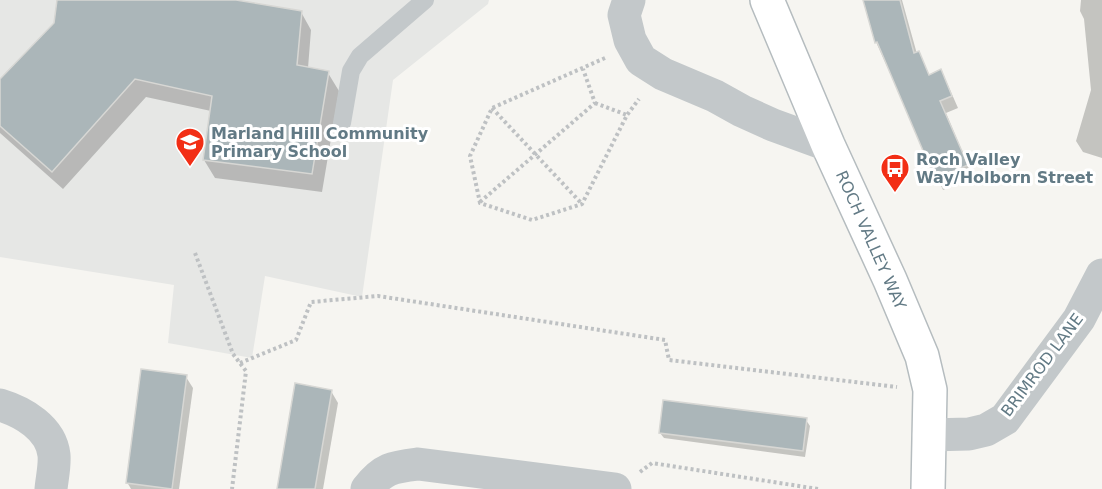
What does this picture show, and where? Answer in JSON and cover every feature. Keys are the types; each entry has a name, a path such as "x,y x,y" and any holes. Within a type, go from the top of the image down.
{"main road":[{"name":"ROCH VALLEY WAY","path":"767,0 828,145 900,302 922,356 930,390 928,489"}],"street":[{"path":"628,15 630,40 641,60 663,74 773,126 828,145"},
{"name":"BRIMROD LANE","path":"929,435 969,434 986,430 1005,419 1078,319 1102,275"},
{"path":"1,405 20,412 36,424 48,438 54,455 51,489"},
{"path":"367,489 377,476 394,466 418,464 625,482"}],"lane":[{"path":"342,123 351,71 360,56 424,0"}],"path":[{"path":"480,203 470,156 492,108 605,58 628,15"},
{"path":"583,69 596,103 627,115"},
{"path":"480,203 532,220 582,204 627,115 652,83 663,74"},
{"path":"480,203 596,103"},
{"path":"492,108 582,204"},
{"path":"195,253 233,354 246,371 231,489"},
{"path":"240,363 296,340 311,302 378,296 665,340 669,360 930,390"},
{"path":"625,482 651,463 819,489"}],"shaded area":[{"name":"Marland Hill Community Primary School","path":"0,0 489,0 488,4 393,80 362,297 265,276 252,358 168,343 174,285 0,257"}],"building":[{"path":"57,0 236,0 302,11 297,65 329,71 312,174 203,160 212,96 135,79 52,172 0,126 0,79 54,23"},
{"path":"863,0 900,0 914,53 919,51 929,75 941,69 952,96 940,101 968,165 935,179 877,42 875,43"},
{"path":"141,369 187,375 172,489 126,483"},
{"path":"295,383 332,390 315,489 277,489"},
{"path":"663,400 807,418 803,451 659,433"}],"place":[{"name":"Marland Hill Community Primary School","path":"190,168"},
{"name":"Roch Valley Way/Holborn Street","path":"895,194"}]}
